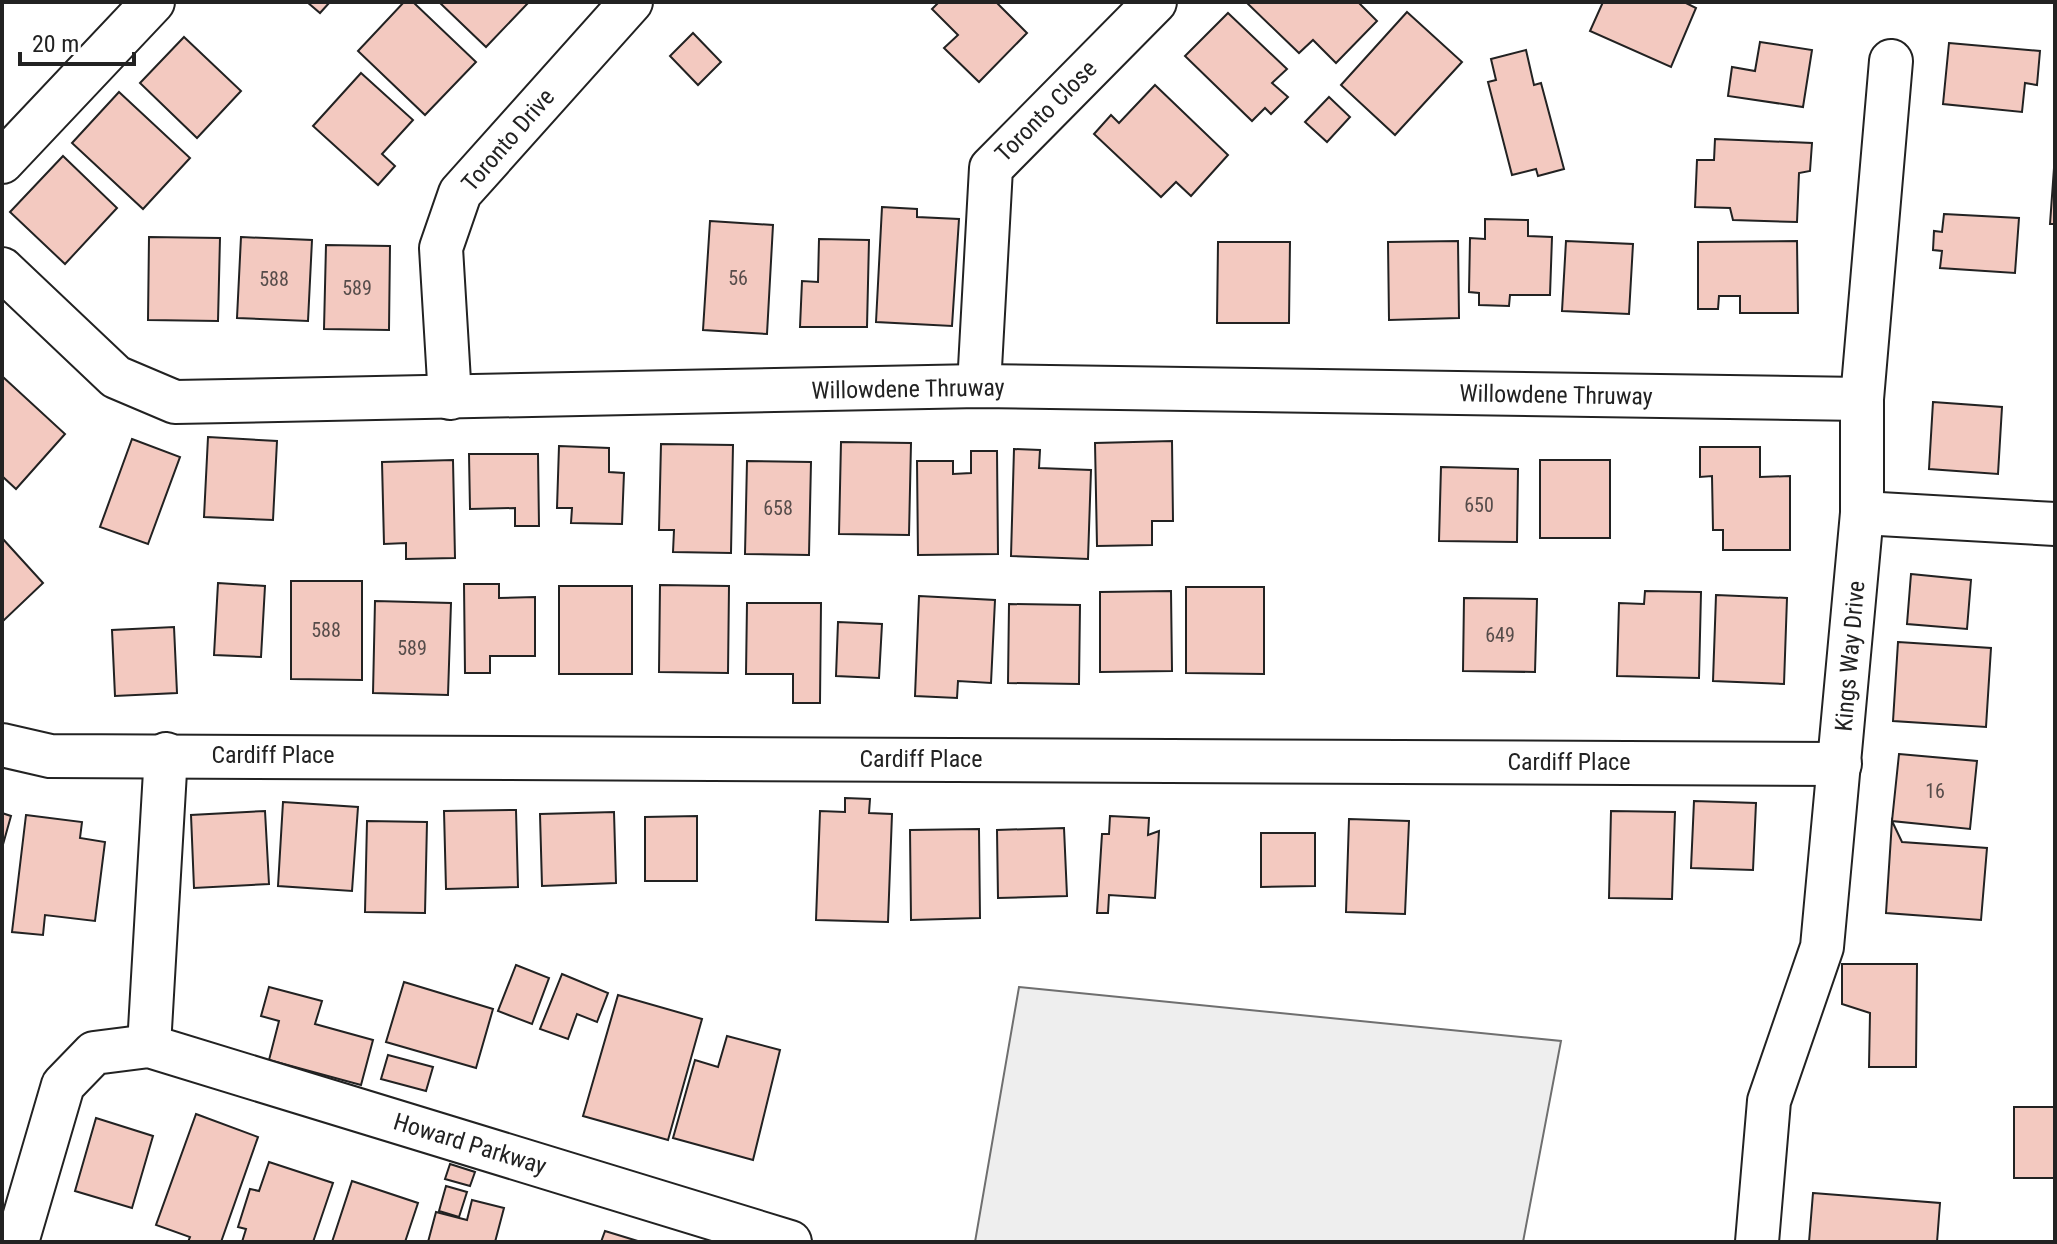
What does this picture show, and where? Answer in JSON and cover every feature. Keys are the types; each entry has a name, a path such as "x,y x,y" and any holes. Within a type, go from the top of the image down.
{"street":[{"path":"2,162 153,2"},
{"name":"Toronto Drive","path":"450,398 441,248 460,193 631,2"},
{"name":"Toronto Close","path":"979,386 991,168 1155,2"},
{"name":"Kings Way Drive","path":"1757,1242 1769,1101 1822,947 1862,513 1862,399 1891,61"},
{"name":"Willowdene Thruway","path":"2,269 116,377 175,402 979,386 1862,399"},
{"path":"1862,513 2055,524"},
{"name":"Cardiff Place","path":"2,745 50,756 166,754 1840,764"},
{"path":"17,1242 63,1085 94,1053 149,1046 166,754"},
{"name":"Howard Parkway","path":"149,1046 790,1242"}],"shaded area":[{"path":"1019,987 1561,1041 1523,1242 975,1242"}],"building":[{"path":"307,2 330,2 320,13"},
{"path":"404,2 413,2 476,62 425,115 358,51"},
{"path":"439,2 529,2 486,47"},
{"path":"939,2 996,2 1027,33 979,82 944,48 958,35 932,9"},
{"path":"1246,2 1358,2 1377,21 1336,63 1313,40 1299,53"},
{"path":"1603,2 1684,2 1696,8 1671,67 1590,31"},
{"path":"1407,12 1462,62 1395,135 1341,85"},
{"path":"1228,13 1287,69 1272,83 1288,97 1271,114 1265,108 1252,121 1185,56"},
{"path":"693,33 721,62 698,85 670,56"},
{"path":"184,37 241,91 197,138 140,83"},
{"path":"1760,42 1812,50 1803,107 1728,96 1732,67 1755,71"},
{"path":"1949,43 2040,51 2037,85 2025,83 2022,112 1943,104"},
{"path":"1526,50 1534,85 1541,83 1564,169 1538,176 1536,169 1512,175 1488,82 1496,80 1491,59"},
{"path":"361,73 413,120 382,154 395,166 378,185 313,126"},
{"path":"1155,85 1228,155 1191,196 1176,182 1161,197 1094,134 1111,115 1119,123"},
{"path":"119,92 190,158 143,209 72,143"},
{"path":"1329,97 1350,117 1327,142 1305,122"},
{"path":"1715,139 1812,143 1810,171 1799,173 1797,222 1733,220 1730,208 1695,207 1697,160 1714,160"},
{"path":"2055,154 2055,224 2050,224"},
{"path":"63,156 117,208 65,264 10,212"},
{"path":"882,207 917,209 917,217 959,219 952,326 876,322"},
{"path":"1944,214 2019,218 2015,273 1940,268 1942,251 1933,250 1934,231 1942,232"},
{"path":"1485,219 1528,220 1528,236 1552,237 1550,295 1510,295 1509,306 1479,305 1479,293 1469,292 1470,238 1485,239"},
{"path":"710,221 773,225 767,334 703,330"},
{"path":"149,237 220,238 218,321 148,320"},
{"path":"241,237 312,240 308,321 237,318"},
{"path":"819,239 869,240 867,327 800,327 802,281 818,282"},
{"path":"1458,241 1459,318 1389,320 1388,242"},
{"path":"1566,241 1633,244 1629,314 1562,311"},
{"path":"1797,241 1798,313 1740,313 1740,296 1719,296 1718,309 1698,309 1698,242"},
{"path":"1218,242 1290,242 1289,323 1217,323"},
{"path":"326,245 390,246 389,330 324,329"},
{"path":"3,377 65,434 16,489 2,476"},
{"path":"1933,402 2002,407 1998,474 1929,469"},
{"path":"208,437 277,441 273,520 204,517"},
{"path":"132,439 180,457 148,544 100,527"},
{"path":"1172,441 1173,521 1152,521 1152,545 1097,546 1095,443"},
{"path":"841,442 911,443 909,535 839,534"},
{"path":"661,444 733,445 731,553 673,552 674,530 659,530"},
{"path":"559,446 609,448 609,472 624,473 622,524 571,523 572,508 557,508"},
{"path":"1700,447 1760,447 1760,477 1790,476 1790,550 1723,550 1723,530 1713,530 1712,476 1700,477"},
{"path":"1014,449 1040,450 1039,468 1091,470 1088,559 1011,556"},
{"path":"971,451 997,451 998,554 918,555 917,461 953,461 953,474 971,473"},
{"path":"469,454 538,454 539,526 515,526 515,508 470,509"},
{"path":"453,460 455,558 406,559 406,543 384,544 382,462"},
{"path":"1540,460 1610,460 1610,538 1540,538"},
{"path":"747,461 811,462 809,555 745,554"},
{"path":"1441,467 1518,469 1517,542 1439,541"},
{"path":"2,538 43,583 2,622"},
{"path":"1911,574 1971,580 1967,629 1907,624"},
{"path":"291,581 362,581 362,680 291,679"},
{"path":"218,583 265,586 261,657 214,655"},
{"path":"464,584 499,584 499,598 535,597 535,656 490,656 490,673 465,673"},
{"path":"660,585 729,586 728,673 659,672"},
{"path":"559,586 632,586 632,674 559,674"},
{"path":"1186,587 1264,587 1264,674 1186,673"},
{"path":"1171,591 1172,671 1100,672 1100,592"},
{"path":"1645,591 1701,592 1699,678 1617,676 1619,603 1644,604"},
{"path":"1716,595 1787,598 1784,684 1713,681"},
{"path":"919,596 995,600 991,683 958,681 957,698 915,696"},
{"path":"1464,598 1537,599 1535,672 1463,671"},
{"path":"375,601 451,603 448,695 373,693"},
{"path":"747,603 821,603 820,703 793,703 793,674 746,674"},
{"path":"1009,604 1080,605 1079,684 1008,683"},
{"path":"838,622 882,624 879,678 836,676"},
{"path":"174,627 177,693 115,696 112,630"},
{"path":"1898,642 1991,648 1986,727 1893,721"},
{"path":"1899,754 1977,761 1970,829 1892,821"},
{"path":"845,798 870,799 869,813 892,814 888,922 816,920 820,811 845,812"},
{"path":"1694,801 1756,803 1753,870 1691,868"},
{"path":"283,802 358,807 352,891 278,886"},
{"path":"516,810 518,887 446,889 444,811"},
{"path":"265,811 269,884 194,888 191,815"},
{"path":"1611,811 1675,812 1672,899 1609,898"},
{"path":"614,812 616,883 542,886 540,814"},
{"path":"2,813 11,816 2,848"},
{"path":"26,815 82,822 80,838 105,842 95,921 45,915 43,935 12,932"},
{"path":"697,816 697,881 645,881 645,817"},
{"path":"1110,816 1149,818 1148,835 1159,831 1155,898 1109,895 1108,913 1097,913 1102,834 1109,834"},
{"path":"1349,819 1409,821 1405,914 1346,912"},
{"path":"367,821 427,822 425,913 365,912"},
{"path":"1892,821 1902,842 1987,848 1981,920 1886,913"},
{"path":"1064,828 1067,896 998,898 997,830"},
{"path":"979,829 980,918 911,920 910,830"},
{"path":"1261,833 1315,833 1315,886 1261,887"},
{"path":"1842,964 1917,964 1916,1067 1869,1067 1870,1013 1842,1004"},
{"path":"516,965 549,978 532,1024 498,1011"},
{"path":"562,974 608,993 597,1022 577,1014 568,1039 540,1029"},
{"path":"404,982 493,1009 476,1068 386,1042"},
{"path":"269,987 322,1001 315,1024 373,1040 361,1085 269,1060 279,1021 261,1016"},
{"path":"618,995 702,1019 668,1140 583,1116"},
{"path":"727,1036 780,1050 753,1160 673,1138 695,1060 718,1067"},
{"path":"388,1055 433,1067 426,1091 381,1079"},
{"path":"2014,1107 2055,1107 2055,1178 2014,1178"},
{"path":"196,1114 258,1137 221,1242 188,1242 190,1237 156,1225"},
{"path":"96,1118 153,1136 132,1208 75,1191"},
{"path":"269,1162 333,1183 313,1242 242,1242 246,1229 238,1227 250,1189 259,1191"},
{"path":"450,1164 475,1172 470,1186 445,1179"},
{"path":"352,1181 418,1203 405,1242 332,1242"},
{"path":"446,1186 467,1192 459,1217 439,1211"},
{"path":"1813,1193 1940,1203 1937,1242 1809,1242"},
{"path":"472,1200 504,1208 495,1242 428,1242 436,1212 467,1220"},
{"path":"605,1231 641,1242 601,1242"}]}
